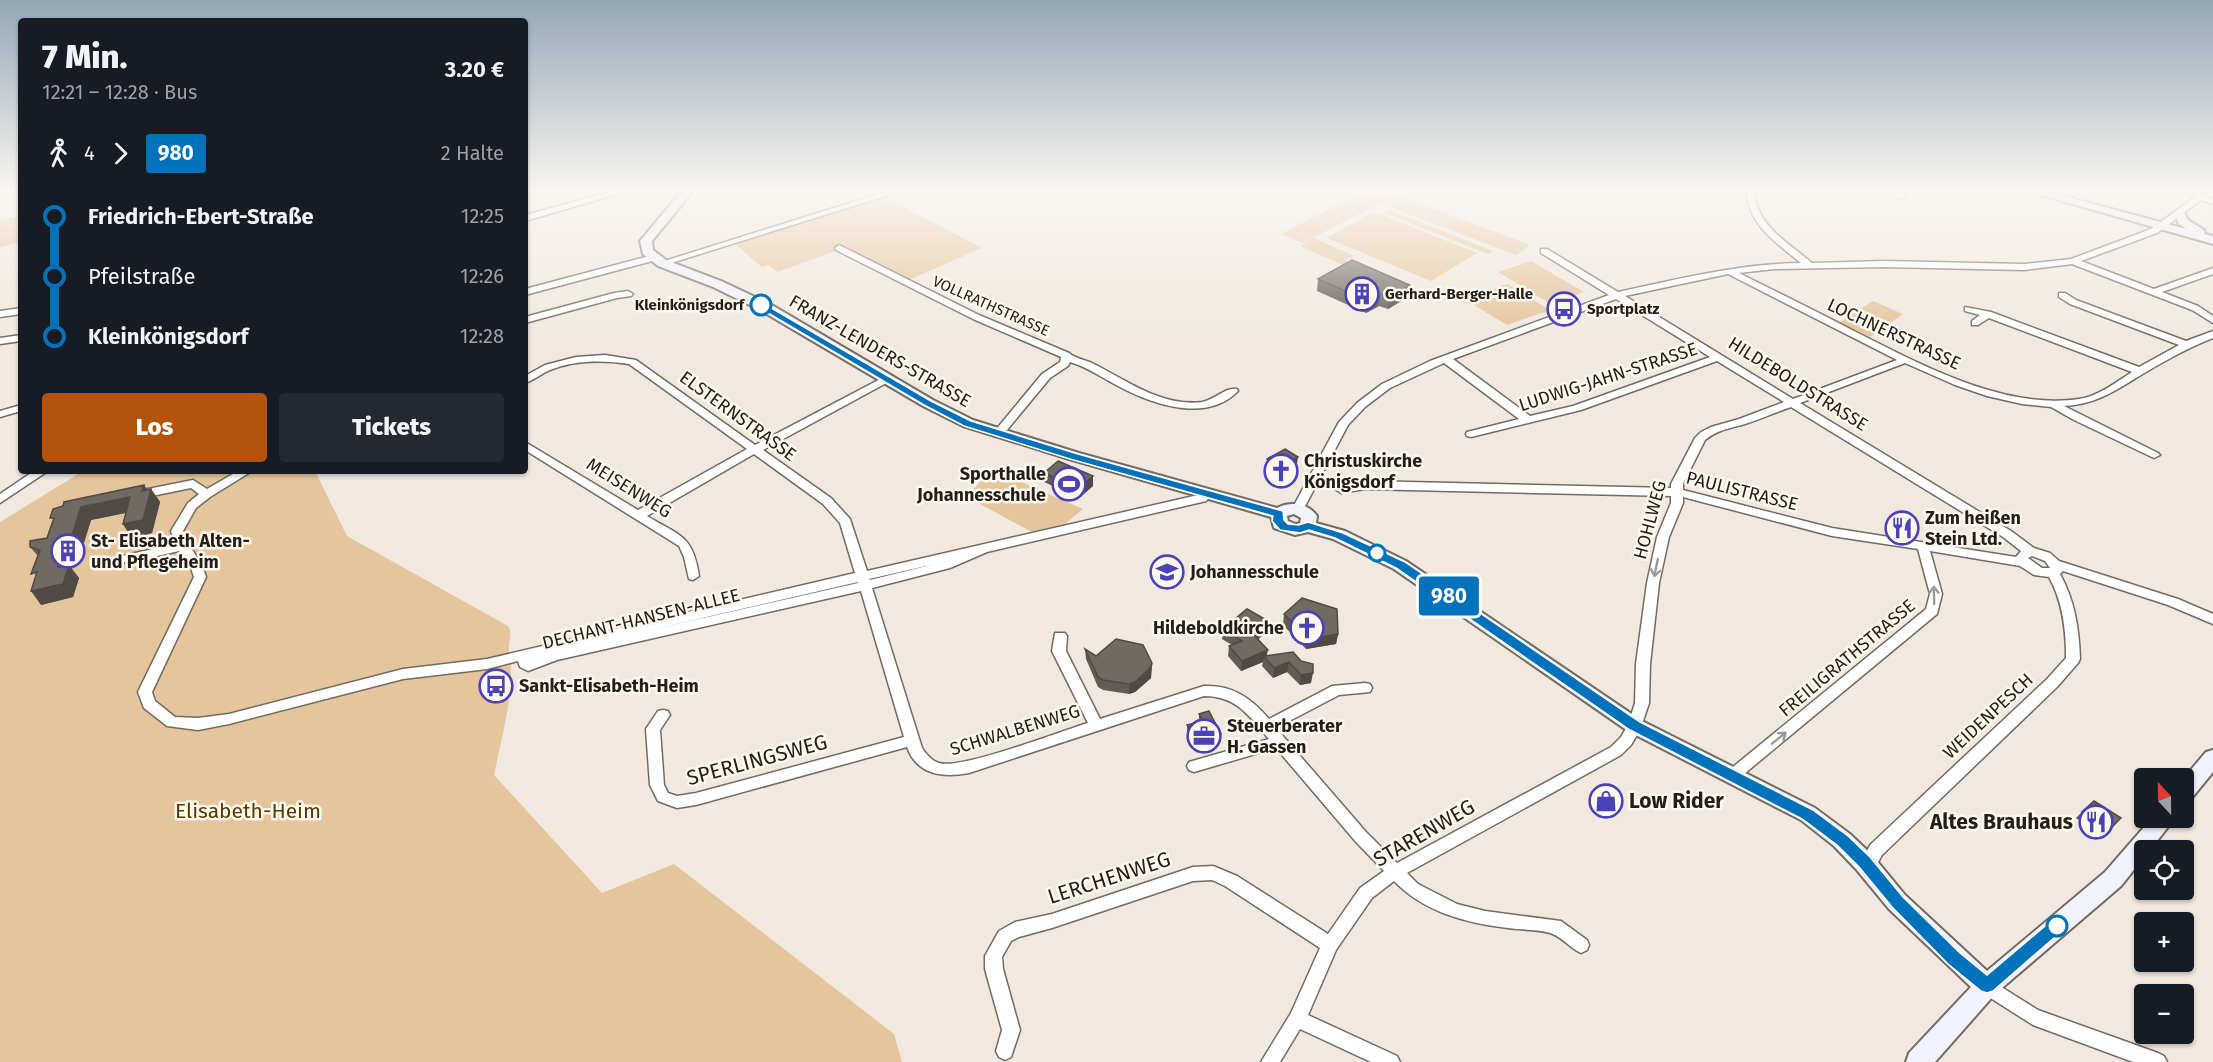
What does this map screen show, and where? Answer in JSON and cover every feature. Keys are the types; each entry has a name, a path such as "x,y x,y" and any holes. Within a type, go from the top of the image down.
{"street":[{"path":"646,241 647,251 657,260"},
{"path":"528,291 657,260 725,241"},
{"path":"1782,241 1808,264"},
{"path":"1298,509 1339,430 1352,413 1386,386 1446,359 1618,295 1728,270 1808,264 2024,267 2073,261 2128,241"},
{"name":"VOLLRATHSTRASSE","path":"839,248 976,317 1061,353 1067,358 1080,360 1146,395 1180,404 1199,406 1217,401 1233,391"},
{"name":"HILDEBOLDSTRASSE","path":"1544,251 2007,534 2028,557"},
{"name":"FRANZ-LENDERS-STRASSE","path":"657,260 738,293 946,413 998,434 1279,514"},
{"path":"2073,261 2195,308 2213,320"},
{"name":"LOCHNERSTRASSE","path":"1728,270 1905,360 1978,390 2053,404 2097,398 2121,386 2139,371 2165,359 2185,344 2210,338"},
{"path":"2154,291 2213,271"},
{"path":"528,319 616,295 628,294"},
{"path":"2062,295 2073,302 2185,344"},
{"path":"1968,309 1988,314 2139,371"},
{"path":"0,314 18,311"},
{"path":"1975,323 1988,314"},
{"path":"0,341 18,338"},
{"name":"LUDWIG-JAHN-STRASSE","path":"1471,434 1529,422 1588,404 1720,357"},
{"path":"998,434 1046,376 1064,364 1067,358"},
{"name":"ELSTERNSTRASSE","path":"530,369 578,361 612,359 632,362 827,501 846,522 863,580"},
{"path":"1446,359 1529,422"},
{"name":"HOHLWEG","path":"1635,726 1642,703 1643,664 1653,583 1663,537 1677,503 1677,484 1700,438 1706,432 1743,422 1905,360"},
{"path":"639,515 886,379"},
{"name":"LOCHNERSTRASSE","path":"2053,404 2067,413 2133,442 2154,455"},
{"path":"0,414 18,409"},
{"name":"MEISENWEG","path":"528,447 684,544 690,557 693,576"},
{"path":"0,499 38,474"},
{"path":"126,559 182,546 177,531 192,506 206,494 241,474"},
{"path":"127,496 193,484 206,494"},
{"name":"PAULISTRASSE","path":"1341,489 1365,485 1677,492 1832,532 1923,547 2028,557 2043,555 2055,568 2173,602 2213,619"},
{"name":"DECHANT-HANSEN-ALLEE","path":"182,546 197,567 200,577 145,692 149,704 172,722 198,724 229,719 403,674 487,664 533,652 525,659 528,666 566,653 863,580 946,565 981,551 1020,540 1202,498 1207,494"},
{"path":"1308,526 1309,516 1298,509 1289,509 1279,514 1278,521 1289,529 1300,530 1308,526 1358,543 1400,565 1635,726 1808,814 1842,840 1864,862 1897,902 1954,958 1987,986 2033,1017 2158,1062"},
{"name":"FREILIGRATHSTRASSE","path":"1733,775 1932,611 1936,594 1923,547"},
{"name":"WEIDENPESCH","path":"1864,862 1870,861 1876,850 2052,683 2073,659 2070,616 2055,568"},
{"name":"SCHWALBENWEG","path":"863,580 915,750 925,763 940,771 953,771 1006,756 1204,691 1219,690 1239,698 1267,726 1361,837 1412,889 1454,911 1485,918 1554,926 1581,945"},
{"path":"1060,636 1059,651 1097,726"},
{"path":"1267,726 1337,690 1365,688"},
{"name":"SPERLINGSWEG","path":"663,715 653,729 657,785 663,797 677,802 696,799 912,740"},
{"name":"STARENWEG","path":"1270,1062 1297,1019 1330,945 1366,893 1396,871 1616,751 1626,741 1635,726"},
{"path":"1194,766 1280,741"},
{"path":"2194,781 2213,758"},
{"path":"1918,1062 1987,986 2113,879 2156,828"},
{"name":"LERCHENWEG","path":"1005,1052 1011,1030 994,969 993,956 1002,941 1015,930 1053,921 1193,874 1213,873 1231,880 1330,945"},
{"path":"1297,1019 1391,1062"}],"green space":[{"path":"0,241 18,241 18,243 0,247"},
{"path":"736,241 968,241 982,248 904,280 843,248 778,272 768,265 762,267 735,244"},
{"path":"1310,241 1320,241 1354,256 1345,260 1350,264 1345,266 1300,246"},
{"path":"1333,241 1446,241 1477,253 1431,281"},
{"path":"1454,241 1467,241 1493,251 1488,254"},
{"path":"1478,241 1518,241 1530,245 1516,255"},
{"path":"1531,261 1584,292 1551,304 1498,272"},
{"path":"1507,284 1550,310 1507,325 1464,299"},
{"path":"1873,301 1903,314 1870,337 1839,323"},
{"path":"991,469 1083,509 1064,525 1032,532 967,497"},
{"name":"Elisabeth-Heim","path":"78,474 316,474 347,536 508,626 511,680 494,775 602,893 674,864 894,1034 902,1062 0,1062 0,522"}],"building":[{"path":"1352,260 1410,285 1390,297 1381,294 1368,301 1318,279"},
{"path":"1285,449 1298,457 1280,468 1267,459"},
{"path":"1058,461 1093,476 1079,488 1044,473"},
{"path":"144,485 142,491 151,489 143,520 123,524 130,497 81,507 58,567 69,565 63,584 31,591 37,572 31,574 40,550 30,547 30,541 47,538 54,518 50,518 53,509 63,506 64,502"},
{"path":"1302,598 1337,609 1338,634 1308,639 1284,614"},
{"path":"1247,609 1268,621 1253,634 1268,650 1242,661 1229,646 1242,641 1223,629"},
{"path":"1116,639 1143,645 1152,663 1151,667 1135,682 1129,684 1103,680 1098,677 1085,649 1096,656"},
{"path":"1293,652 1301,661 1313,664 1313,673 1301,675 1289,662 1274,668 1264,656"},
{"name":"Steuerberater H. Gassen","path":"1209,711 1221,734 1213,736 1215,739 1197,744 1187,725 1203,721 1199,714"},
{"path":"2094,801 2121,818 2109,830 2082,812"}],"bus line":[{"name":"980","path":"761,305 928,403 968,423 998,434 1279,514 1277,517 1280,524 1289,529 1300,530 1308,526 1373,550 1458,603 1635,726 1808,814 1842,840 1864,862 1897,902 1954,958 1987,986 2057,926"}],"place":[{"name":"Gerhard-Berger-Halle","path":"1362,294"},
{"name":"Kleinkönigsdorf","path":"761,305"},
{"name":"Sportplatz","path":"1564,309"},
{"name":"Christuskirche Königsdorf","path":"1281,471"},
{"name":"Sporthalle Johannesschule","path":"1069,484"},
{"name":"Zum heißen Stein Ltd.","path":"1902,528"},
{"name":"St- Elisabeth Alten- und Pflegeheim","path":"68,551"},
{"name":"Johannesschule","path":"1167,572"},
{"name":"Hildeboldkirche","path":"1307,628"},
{"name":"Sankt-Elisabeth-Heim","path":"496,686"},
{"name":"Steuerberater H. Gassen","path":"1204,736"},
{"name":"Low Rider","path":"1606,801"},
{"name":"Altes Brauhaus","path":"2096,822"}]}
